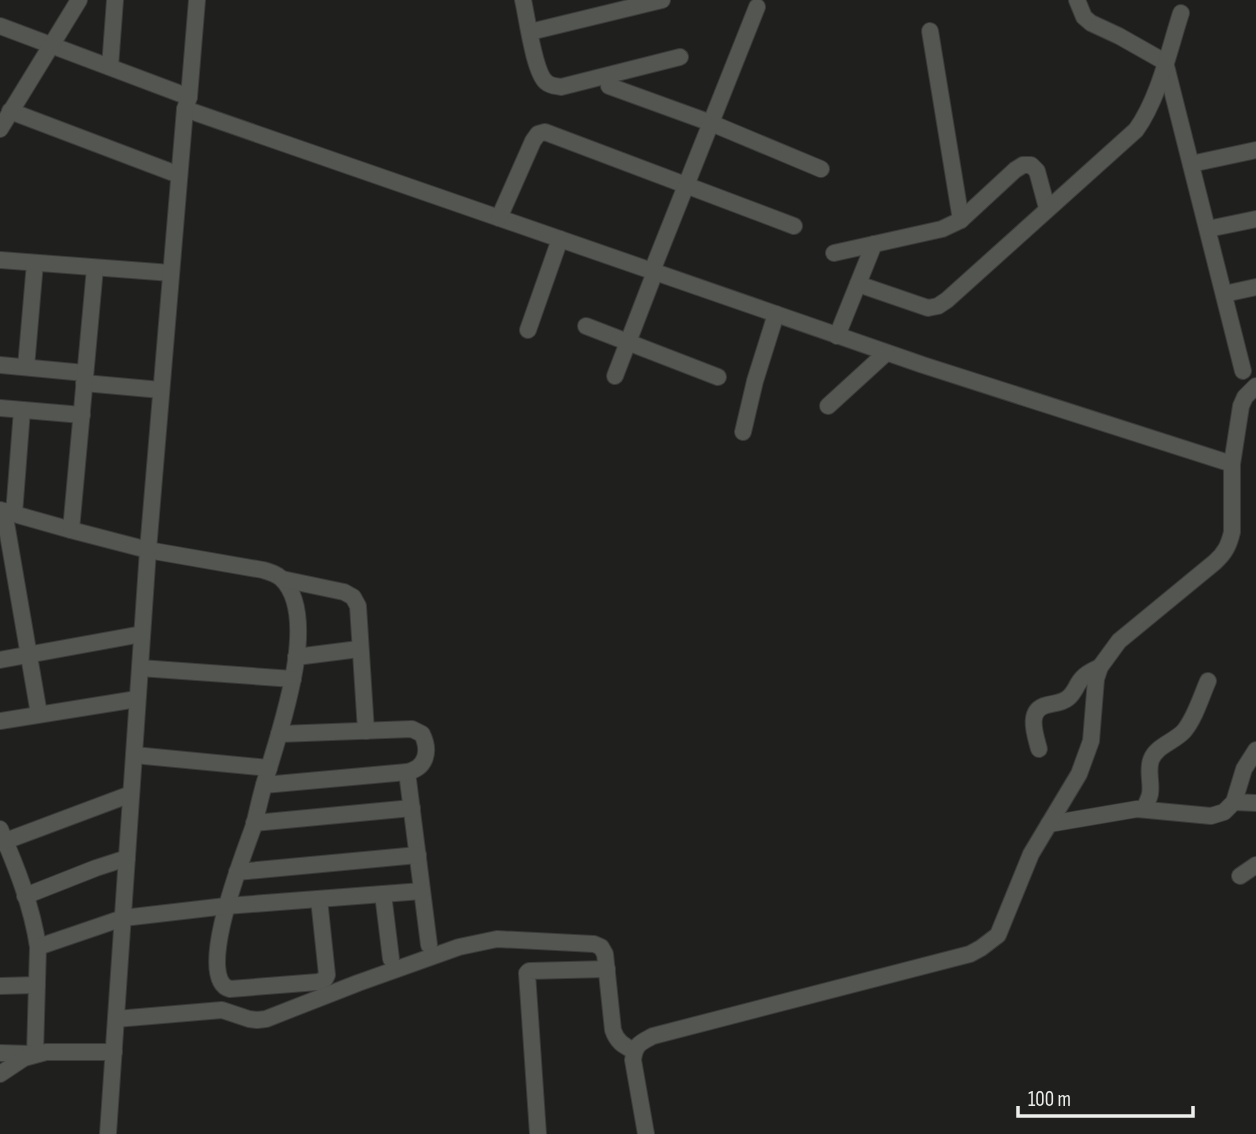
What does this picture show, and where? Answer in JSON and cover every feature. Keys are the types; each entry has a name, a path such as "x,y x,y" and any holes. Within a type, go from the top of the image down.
{"street":[{"path":"0,129 79,0"},
{"path":"110,67 115,0"},
{"path":"108,1134 148,550 179,175 197,0"},
{"path":"523,0 541,76 553,86 561,88 680,57"},
{"path":"530,32 662,0"},
{"path":"1077,0 1084,18 1091,23 1166,62 1243,371"},
{"path":"615,376 686,185 757,6"},
{"path":"858,284 928,308 939,306 947,300 1136,130 1153,96 1181,13"},
{"path":"0,26 110,67 187,103 499,218 886,353 1232,464"},
{"path":"930,31 961,220"},
{"path":"609,86 710,123 821,169"},
{"path":"10,111 179,175"},
{"path":"499,218 533,141 542,132 794,226"},
{"path":"1191,164 1256,150"},
{"path":"834,253 942,229 961,220 1023,165 1031,165 1037,171 1047,208"},
{"path":"1208,229 1256,219"},
{"path":"528,330 559,239"},
{"path":"837,336 874,244"},
{"path":"0,260 171,273"},
{"path":"26,367 35,263"},
{"path":"71,530 95,268"},
{"path":"1224,294 1256,287"},
{"path":"743,432 755,381 776,314"},
{"path":"586,326 718,377"},
{"path":"828,406 886,353"},
{"path":"0,365 161,390"},
{"path":"646,1134 633,1060 634,1051 640,1043 653,1036 970,954 998,935 1031,854 1079,774 1091,741 1096,680 1100,667 1119,641 1215,562 1230,543 1232,464 1241,406 1245,397 1256,386"},
{"path":"0,408 82,415"},
{"path":"22,410 6,511 39,714"},
{"path":"6,511 148,550 263,570 277,574 282,579 294,598 297,614 298,637 293,679 254,823 226,906 219,939 219,970 225,988 318,982 326,979 319,899"},
{"path":"282,579 344,592 353,597 358,606 366,731"},
{"path":"0,588 17,585"},
{"path":"0,660 142,634"},
{"path":"296,657 359,649"},
{"path":"1039,749 1033,727 1038,709 1064,701 1083,677 1100,667"},
{"path":"140,668 293,679"},
{"path":"1144,809 1150,795 1151,760 1159,750 1185,730 1208,681"},
{"path":"0,721 137,699"},
{"path":"264,785 415,771 424,762 426,754 422,734 406,729 279,734"},
{"path":"1049,824 1144,809 1211,816 1224,812 1234,802 1244,769 1256,750"},
{"path":"134,755 269,768"},
{"path":"407,772 429,945"},
{"path":"35,1054 38,947 36,930 26,896 2,838 131,794"},
{"path":"1234,802 1256,803"},
{"path":"254,823 412,808"},
{"path":"237,872 418,855"},
{"path":"26,896 127,858"},
{"path":"1240,876 1256,865"},
{"path":"38,947 123,918 226,906 422,891"},
{"path":"383,894 391,959"},
{"path":"116,1019 222,1010 249,1019 266,1019 459,947 497,939 594,944 601,947 606,954 616,1039 621,1045 634,1051"},
{"path":"538,1134 527,973 607,969"},
{"path":"0,986 37,985"},
{"path":"0,1074 35,1054 114,1052"},
{"path":"0,1053 35,1054"}]}
